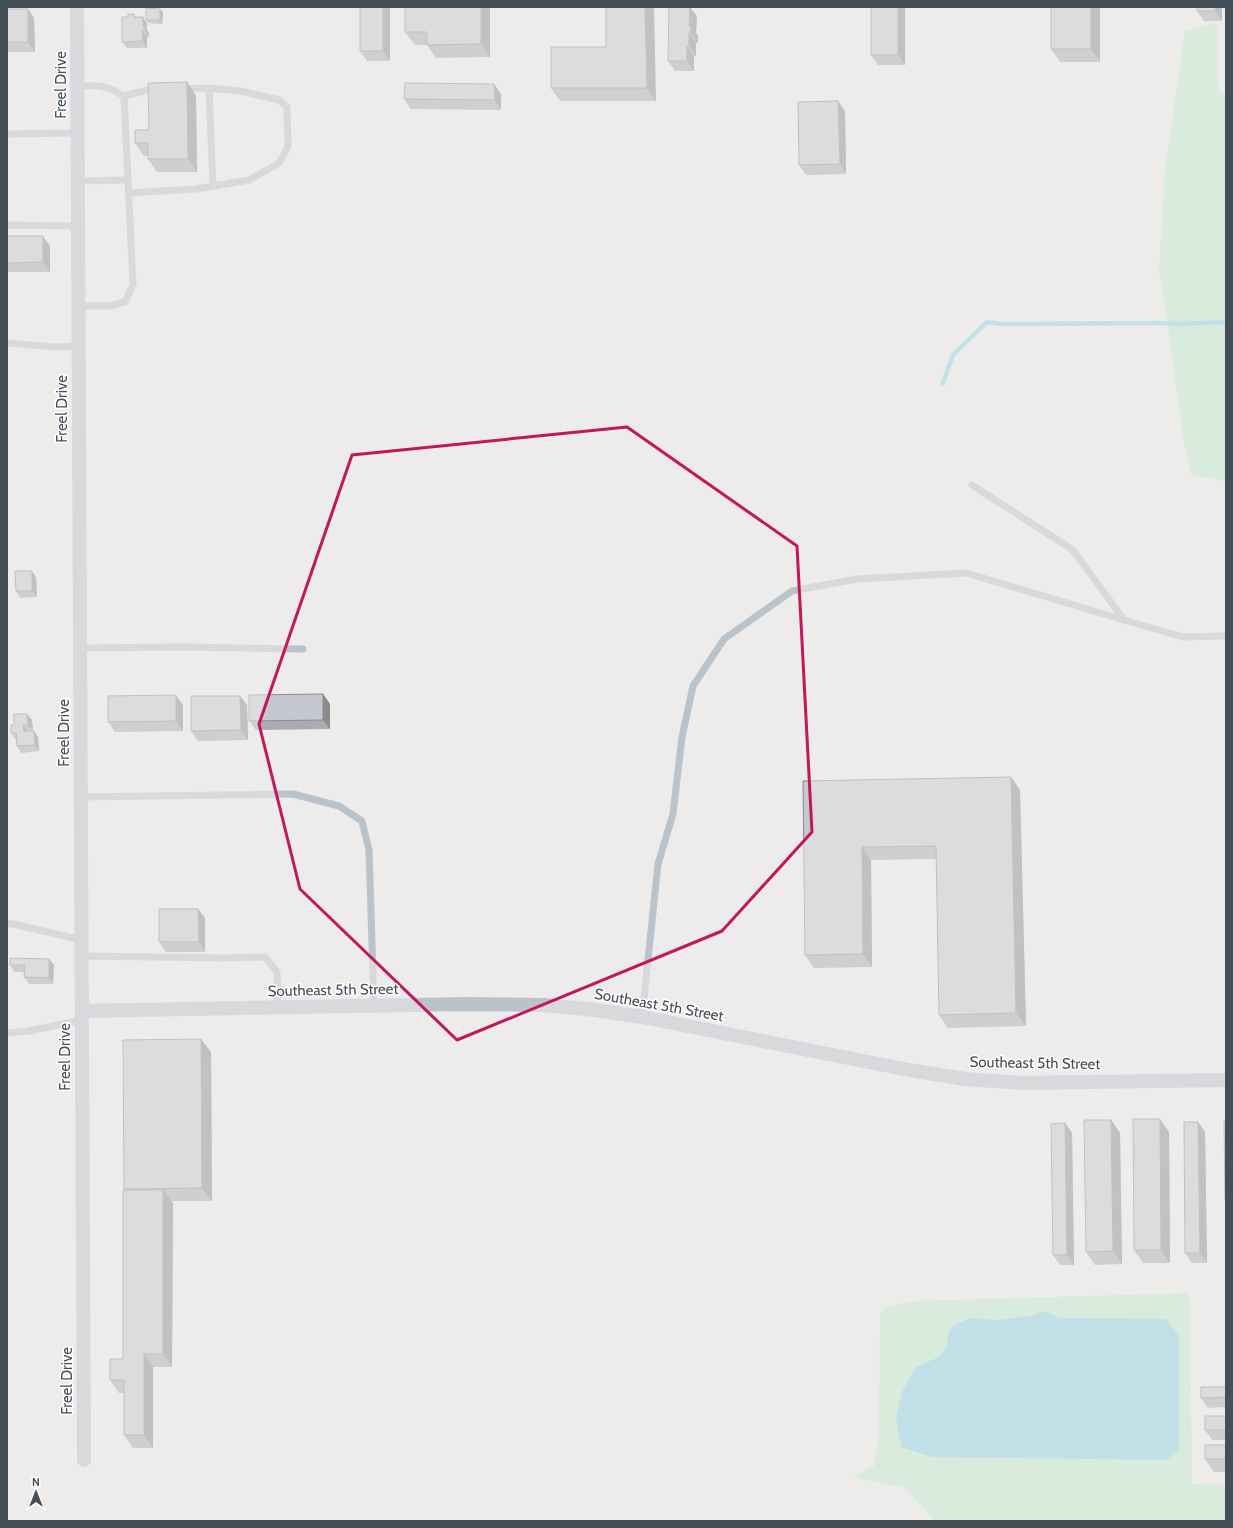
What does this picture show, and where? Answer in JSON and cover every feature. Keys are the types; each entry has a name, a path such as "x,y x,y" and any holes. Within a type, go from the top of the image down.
{"street":[{"name":"Freel Drive","path":"77,7 84,1460"},
{"name":"Southeast 5th Street","path":"82,1015 278,1008 465,1004 544,1005 595,1010 642,1017 901,1068 965,1079 1022,1083 1226,1080"}],"lane":[{"path":"78,86 98,85 111,88 124,96 147,90 162,89"},
{"path":"129,193 196,189 249,180 279,163 288,147 287,107 279,100 241,90 209,88 178,89"},
{"path":"209,88 213,186"},
{"path":"79,306 110,306 125,302 133,285 124,96"},
{"path":"7,134 78,133"},
{"path":"78,181 128,180"},
{"path":"7,226 78,226"},
{"path":"7,343 55,347 79,346"},
{"path":"972,485 1073,550 1124,620"},
{"path":"642,1017 658,864 673,814 682,737 693,686 724,639 792,591 857,579 966,573 1183,636 1226,636"},
{"path":"80,648 184,646 303,649"},
{"path":"81,797 294,794 339,806 362,821 369,850 374,1006"},
{"path":"7,924 13,924 82,940"},
{"path":"82,956 223,958 265,957 277,972 278,1008"},
{"path":"7,1034 29,1031 82,1015"}],"highlighted area":[{"path":"627,427 797,546 812,832 722,931 457,1040 300,889 259,724 352,455"}],"green space":[{"path":"1217,23 1218,91 1226,95 1226,481 1191,475 1183,438 1159,270 1165,171 1185,31"},
{"path":"1190,1293 1192,1484 1226,1485 1226,1521 933,1521 932,1517 905,1488 853,1477 874,1466 879,1438 880,1316 885,1307 916,1301"}],"water":[{"path":"1044,1311 1060,1318 1167,1319 1179,1336 1179,1450 1167,1460 932,1457 901,1447 896,1417 903,1390 916,1367 939,1357 947,1348 948,1333 954,1325 970,1318 996,1320 1031,1316"}],"building":[{"path":"360,7 383,7 383,51 360,51"},
{"path":"405,7 481,7 481,44 427,45 427,32 405,32"},
{"path":"606,7 645,7 647,88 551,88 551,47 606,47"},
{"path":"669,7 690,7 689,26 691,26 691,33 689,33 689,46 687,46 687,61 668,61"},
{"path":"871,7 898,7 898,55 871,55"},
{"path":"1051,7 1091,7 1091,49 1051,49"},
{"path":"1197,7 1215,7 1215,11 1197,11"},
{"path":"146,8 160,9 160,20 146,20"},
{"path":"7,9 28,9 28,42 7,42"},
{"path":"128,14 134,14 134,17 143,17 143,27 145,27 145,30 142,30 143,41 122,42 122,17 128,17"},
{"path":"187,82 188,159 148,159 148,143 135,143 135,130 149,130 148,83"},
{"path":"405,83 494,84 495,100 404,99"},
{"path":"838,101 840,164 799,165 798,102"},
{"path":"7,236 43,236 43,262 7,263"},
{"path":"15,571 32,571 32,591 16,591"},
{"path":"323,694 323,720 249,721 249,695"},
{"path":"176,695 176,721 108,722 108,696"},
{"path":"191,696 240,696 241,730 191,731"},
{"path":"14,714 27,714 28,725 23,725 24,731 34,731 35,745 17,746 16,733 11,733 11,725 14,724"},
{"path":"1011,777 1016,1013 939,1015 936,846 862,847 863,954 805,955 803,781"},
{"path":"159,909 198,909 199,942 159,942"},
{"path":"10,958 49,959 49,978 24,977 25,965 10,965"},
{"path":"201,1039 202,1188 124,1189 123,1040"},
{"path":"1133,1119 1160,1119 1161,1250 1134,1250"},
{"path":"1084,1120 1111,1120 1113,1251 1086,1252"},
{"path":"1224,1121 1226,1121 1226,1200 1225,1200"},
{"path":"1184,1122 1198,1122 1200,1253 1185,1253"},
{"path":"1065,1123 1067,1255 1053,1255 1051,1124"},
{"path":"123,1190 163,1190 163,1354 144,1354 144,1435 124,1435 124,1380 110,1380 110,1359 123,1359"},
{"path":"1201,1387 1226,1387 1226,1397 1201,1398"},
{"path":"1205,1416 1226,1416 1226,1430 1205,1430"},
{"path":"1205,1445 1226,1445 1226,1459 1205,1459"}],"waterway":[{"path":"943,383 953,355 987,322 1002,324 1180,324 1226,322"}]}
